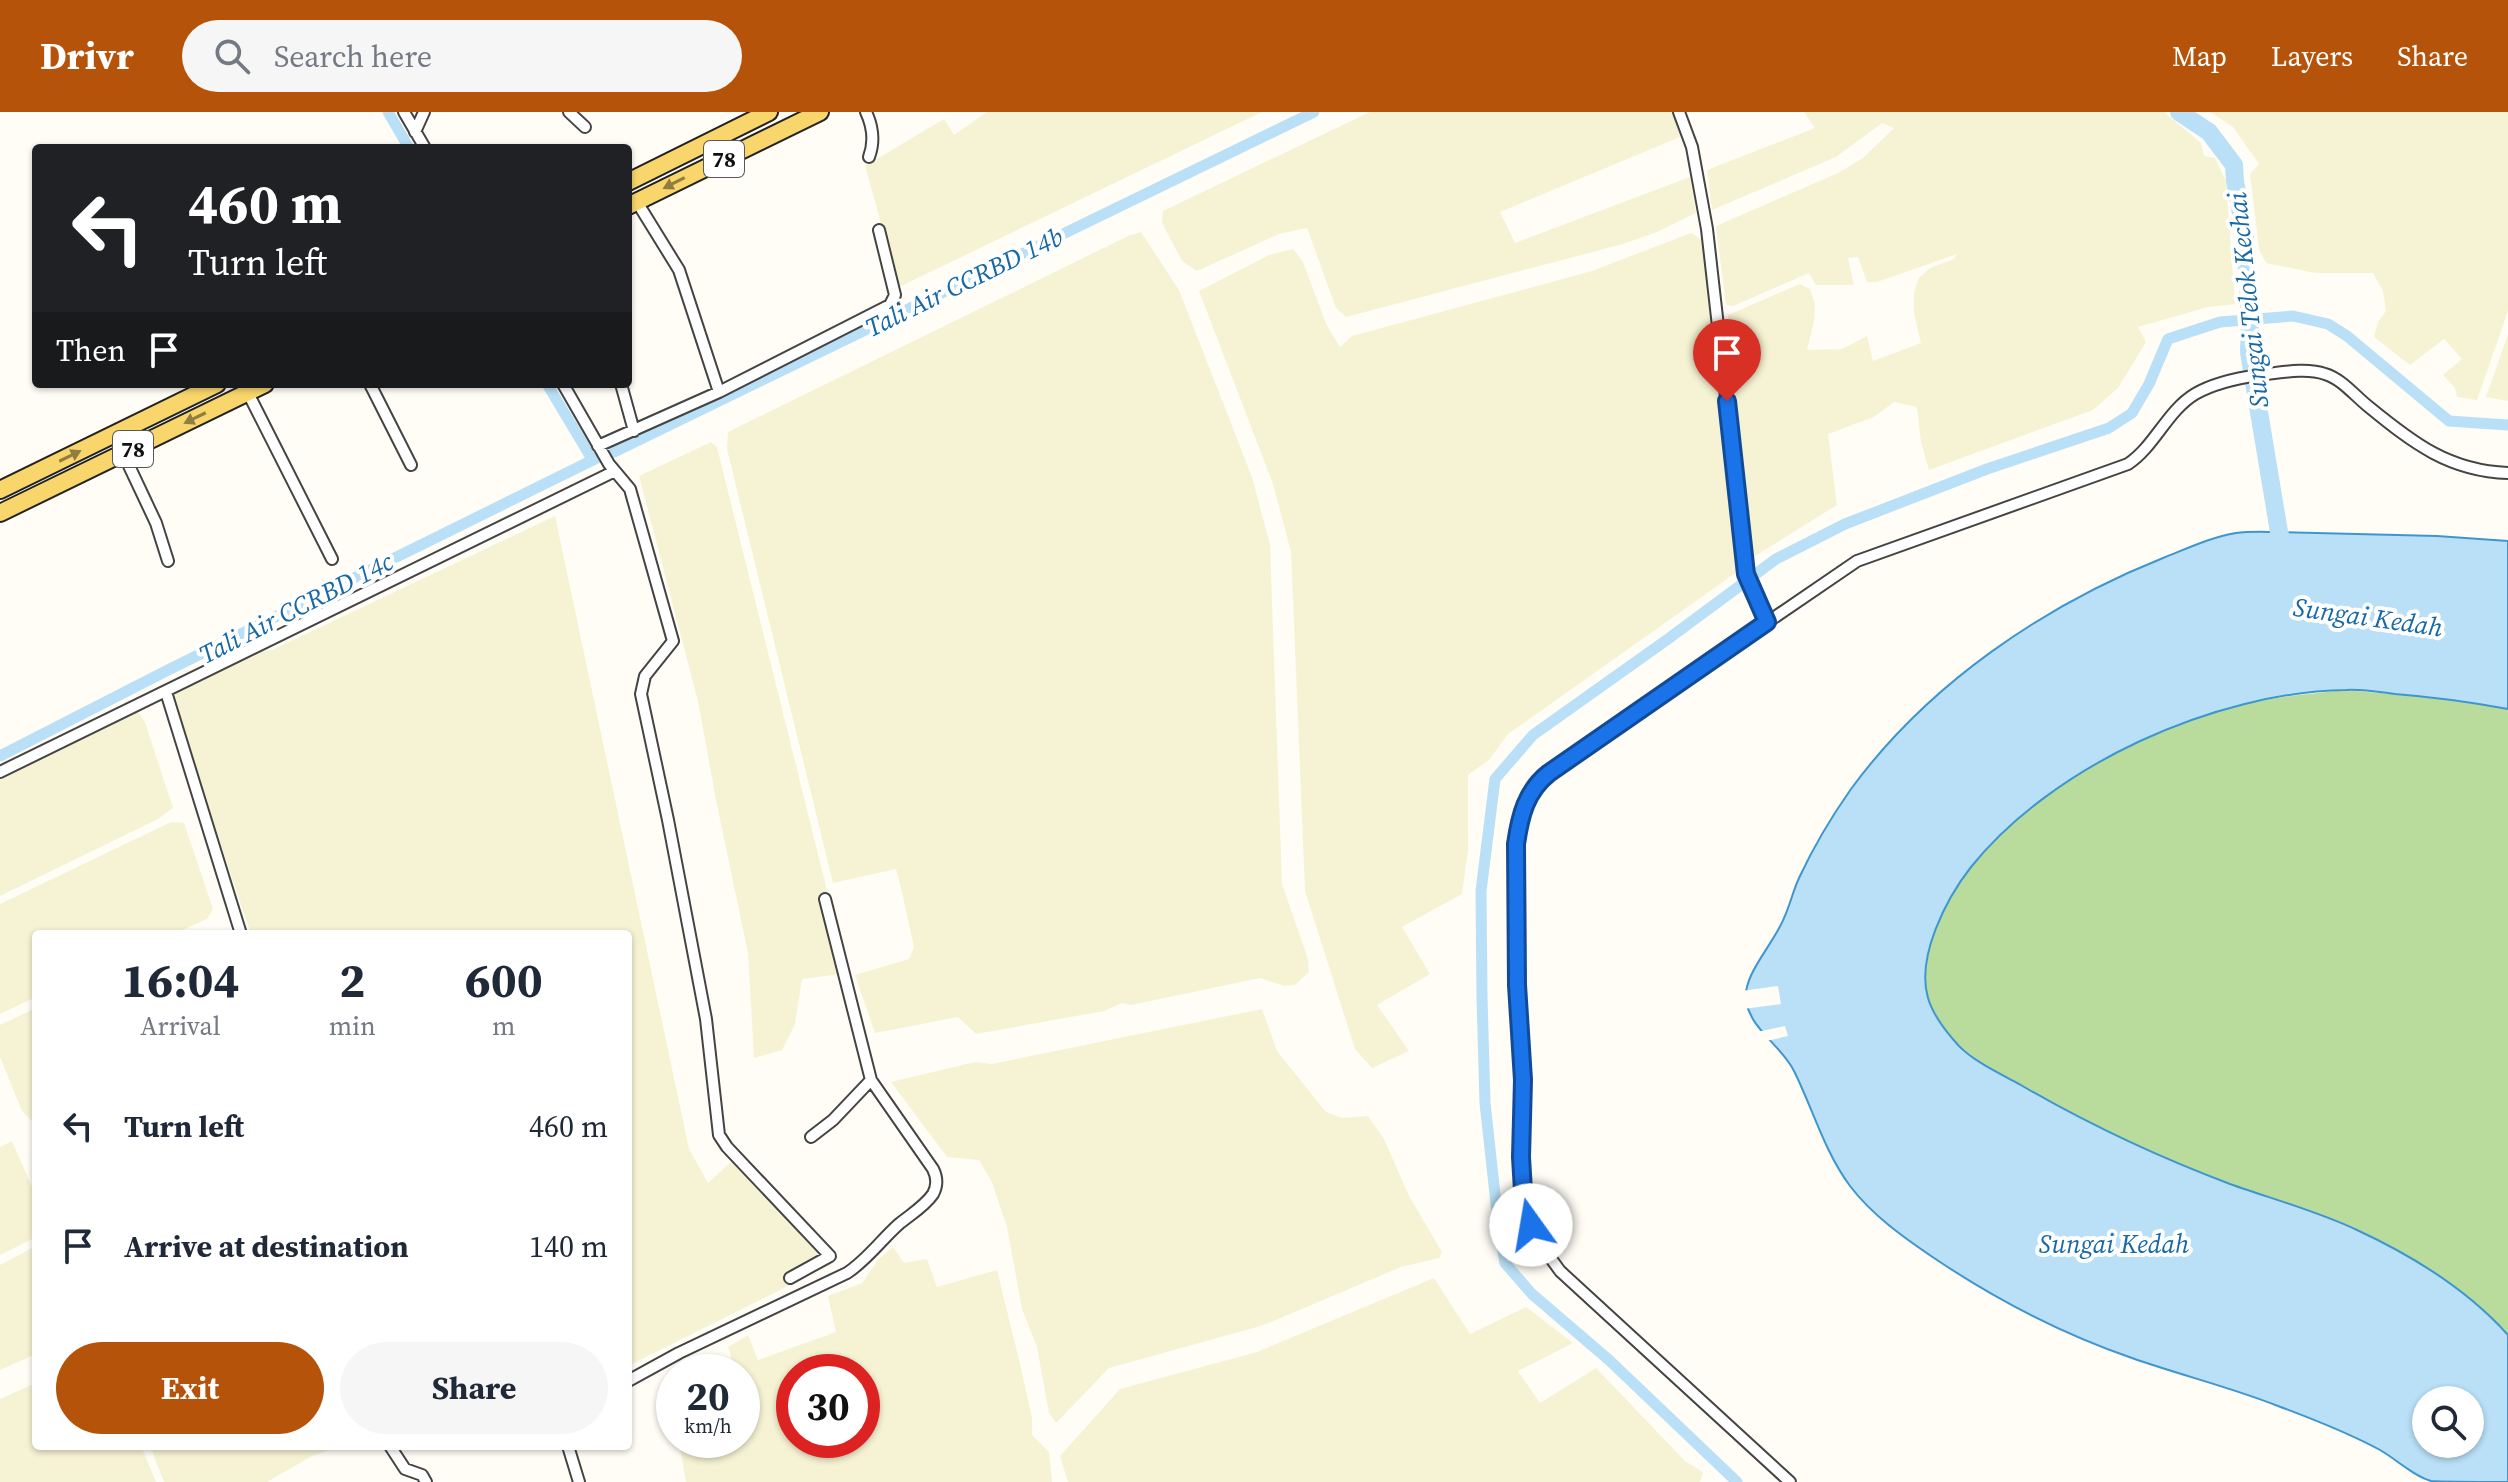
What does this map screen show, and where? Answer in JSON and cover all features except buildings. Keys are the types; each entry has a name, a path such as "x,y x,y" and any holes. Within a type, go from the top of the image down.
{"main road":[{"name":"78","path":"632,180 769,112"},
{"name":"78","path":"633,204 820,112"},
{"name":"78","path":"0,491 209,388"},
{"name":"78","path":"0,513 257,388"},
{"path":"0,491 7,494 10,500 7,509 0,513"}],"street":[{"path":"404,112 422,144"},
{"path":"415,132 424,112"},
{"path":"569,112 585,127"},
{"path":"866,112 874,145 869,157"},
{"path":"1679,112 1692,147 1707,229 1746,574 1767,622"},
{"path":"633,204 679,270 719,392"},
{"path":"600,448 719,392 892,303 894,288 879,230"},
{"path":"1790,1482 1560,1271 1539,1242 1526,1211 1521,1157 1523,1080 1517,985 1516,844 1526,800 1540,780 1857,561 2128,464 2143,454 2192,396 2241,378 2303,371 2328,374 2432,454 2464,467 2508,473"},
{"path":"372,388 411,465"},
{"path":"565,388 612,468 630,489 673,641 645,676 641,694 706,1019 719,1135 830,1256 790,1278"},
{"path":"622,388 634,431"},
{"path":"248,393 332,559"},
{"path":"123,453 156,523 168,561"},
{"path":"0,772 612,468"},
{"path":"166,692 240,930"},
{"path":"632,1379 847,1273 931,1196 936,1176 871,1080 825,899"},
{"path":"811,1137 851,1103 871,1080"},
{"path":"393,1450 405,1469 422,1475 426,1482"},
{"path":"569,1450 579,1482"}],"shaded area":[{"path":"987,112 1262,112 899,287 865,166 944,119 954,135"},
{"path":"1370,112 1672,112 1680,137 1500,212 1515,243 1690,177 1696,213 1623,244 1346,317 1336,308 1307,228 1279,234 1197,271 1182,261 1162,223 1163,211"},
{"path":"1804,112 2164,112 2201,143 2204,156 2215,158 2226,181 2235,304 2208,307 2138,327 2146,342 2118,388 2093,410 1929,470 1921,442 1917,407 1894,402 1874,417 1828,434 1837,505 1752,558 1728,315 1800,284 1810,289 1815,304 1807,350 1842,349 1867,336 1873,361 1921,343 1914,314 1918,279 1930,268 1954,259 1957,254 1877,282 1867,282 1858,257 1848,258 1854,285 1816,285 1809,273 1733,306 1726,305 1716,226 1838,173 1863,158 1894,128 1882,123 1836,157 1712,210 1707,170 1815,128"},
{"path":"2210,112 2508,112 2508,311 2477,400 2457,397 2455,388 2443,375 2462,359 2444,339 2410,365 2374,337 2378,322 2386,311 2383,291 2373,273 2315,273 2266,263 2259,249 2250,174 2259,164 2233,127"},
{"path":"1141,232 1179,290 1252,477 1270,545 1282,884 1308,959 1309,972 1295,985 1284,986 1260,978 976,1034 958,1017 875,1033 855,975 909,959 914,947 903,897 896,869 833,883 727,449 728,432"},
{"path":"1691,233 1703,240 1737,572 1508,734 1489,760 1468,775 1468,850 1462,894 1402,927 1430,974 1377,1005 1409,1051 1372,1068 1355,1049 1305,891 1291,552 1273,484 1199,291 1269,255 1293,249 1303,262 1327,326 1340,347 1352,336 1592,271"},
{"path":"2508,334 2508,401 2486,397"},
{"path":"711,442 717,447 845,963 841,974 802,979 795,1024 782,1050 754,1058 748,953 698,701 639,476"},
{"path":"555,516 689,1149 708,1183 733,1160 832,1264 632,1364 632,930 250,930 175,709 172,692 248,653 272,650"},
{"path":"136,709 145,722 173,808 158,819 0,896 0,775"},
{"path":"171,822 184,823 213,909 207,919 182,930 32,930 32,999 0,1014 0,904"},
{"path":"1262,1009 1277,1051 1326,1112 1342,1118 1368,1116 1384,1139 1409,1196 1442,1252 1439,1258 1401,1267 1264,1325 1109,1368 1056,1423 1049,1413 1037,1347 1022,1309 1007,1227 991,1180 979,1160 947,1157 891,1082 975,1062 992,1064"},
{"path":"32,1010 31,1120 22,1111 0,1057 0,1025"},
{"path":"12,1141 32,1187 32,1239 0,1255 0,1147"},
{"path":"893,1247 904,1263 927,1259 937,1287 997,1270 1032,1418 1032,1435 1049,1452 1052,1482 686,1482 682,1458 760,1458 760,1359 836,1332 828,1296 862,1283 879,1259"},
{"path":"32,1248 32,1356 0,1370 0,1265"},
{"path":"1434,1278 1470,1334 1526,1307 1573,1343 1518,1371 1540,1403 1596,1368 1685,1461 1703,1472 1700,1482 1068,1482 1060,1456 1120,1389 1257,1352"},
{"path":"748,1335 756,1354 730,1354 728,1347"},
{"path":"32,1385 32,1450 143,1450 156,1482 0,1482 0,1399"},
{"path":"152,1450 330,1450 312,1456 267,1482 164,1482"}],"green space":[{"path":"2346,690 2460,700 2508,709 2508,1335 2429,1272 2374,1237 2150,1151 2013,1082 1957,1043 1936,1017 1929,1001 1925,983 1927,962 1932,941 1950,900 1986,850 2039,801 2100,760 2167,728 2250,703"}],"water":[{"name":"Sungai Kedah","path":"2241,532 2437,536 2508,541 2508,709 2364,690 2296,694 2244,704 2191,720 2140,741 2091,767 2046,797 2005,830 1971,867 1943,912 1930,947 1925,982 1928,998 1941,1024 1959,1046 1995,1071 2149,1151 2357,1230 2419,1263 2475,1303 2508,1335 2508,1482 2424,1479 2380,1450 2342,1432 2260,1399 2080,1338 1957,1273 1889,1225 1850,1186 1826,1144 1794,1071 1754,1021 1746,1001 1746,991 1754,970 1779,928 1804,867 1837,810 1882,751 1915,715 1991,652 2074,600 2118,577 2190,547"}],"pier":[{"path":"1778,986 1781,1004 1743,1009 1741,991"},
{"path":"1785,1026 1788,1036 1771,1040 1766,1041 1757,1032"}],"waterway":[{"path":"388,112 407,144"},
{"name":"Tali Air CCRBD 14b","path":"614,452 1314,112"},
{"name":"Sungai Telok Kechai","path":"2179,112 2209,132 2234,165 2245,236 2249,352 2279,532 2287,555"},
{"path":"1737,1482 1609,1360 1532,1294 1505,1263 1485,1103 1482,997 1481,891 1495,779 1533,735 1776,559 1845,524 1987,469 2109,428 2132,413 2149,384 2168,339 2220,322 2293,316 2328,324 2347,336 2449,421 2508,425"},
{"path":"549,388 592,459"},
{"name":"Tali Air CCRBD 14c","path":"0,756 599,457"}],"route":[{"path":"1531,1225 1523,1191 1521,1157 1523,1080 1517,985 1518,824 1526,800 1540,780 1767,622 1746,574 1727,401"}]}
